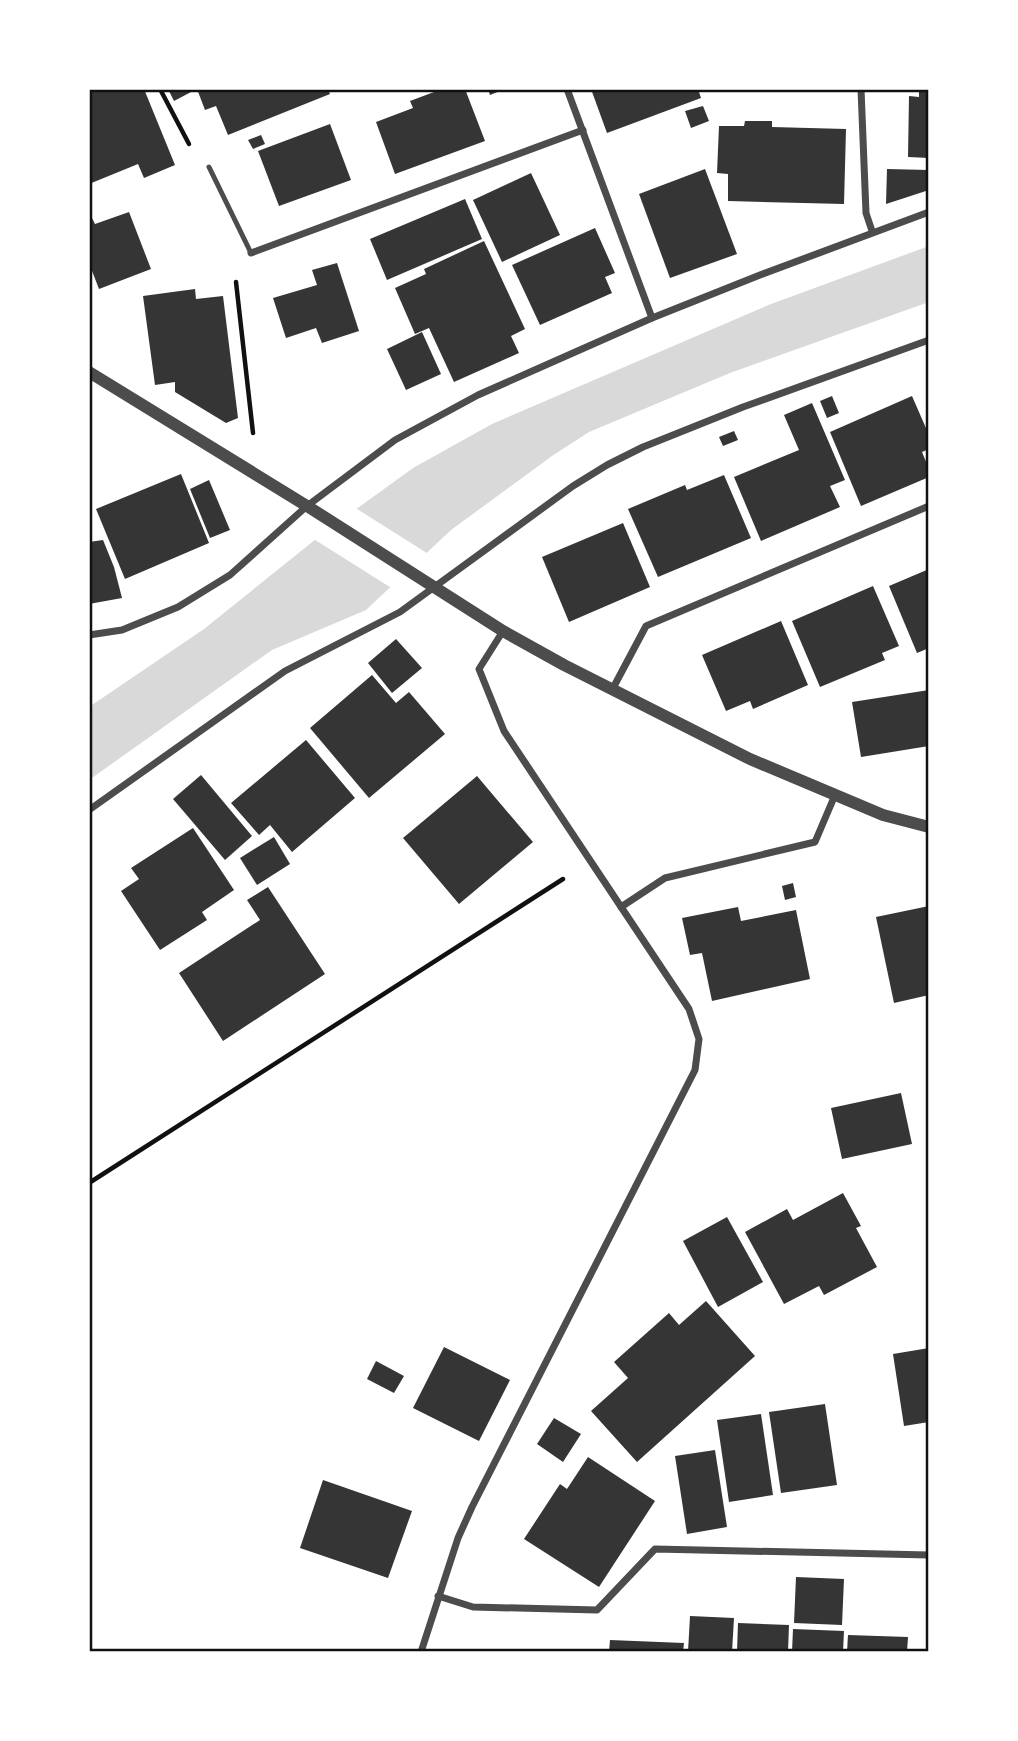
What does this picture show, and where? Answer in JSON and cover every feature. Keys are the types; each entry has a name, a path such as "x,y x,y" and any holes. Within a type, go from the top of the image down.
{"street":[{"path":"567,89 652,318"},
{"path":"861,89 866,213 873,231"},
{"path":"251,253 583,130"},
{"path":"89,635 122,630 178,607 230,575 307,506 395,440 478,395 652,318 873,231 929,212"},
{"path":"89,810 285,671 400,612 573,486 607,465 643,447 743,407 929,340"},
{"path":"89,372 327,518 503,631 611,690 700,735 835,795 883,815 929,827"},
{"path":"611,690 646,626 929,506"},
{"path":"422,1652 458,1538 472,1507 695,1070 699,1039 689,1009 503,731 479,669 503,631"},
{"path":"621,907 664,878 816,842 835,795"},
{"path":"438,1596 473,1607 597,1611 654,1549 929,1555"}],"lane":[{"path":"209,167 251,253"}],"path":[{"path":"160,89 199,164 209,167"},
{"path":"251,253 235,284 254,440"},
{"path":"89,1183 590,861"}],"shaded area":[{"path":"929,246 929,302 730,373 589,432 451,530 366,610 272,650 89,780 89,707 204,629 326,531 413,468 492,424 771,304"}],"pier":[{"path":"354,507 430,555 393,589 312,538"}],"building":[{"path":"89,89 144,89 175,165 144,178 138,164 89,184"},
{"path":"168,89 192,89 193,91 174,101"},
{"path":"197,89 328,89 330,94 228,135 216,106 205,110"},
{"path":"442,89 465,89 485,141 395,174 376,122 413,108 410,101"},
{"path":"488,89 505,89 490,95"},
{"path":"591,89 698,89 701,98 607,133"},
{"path":"919,90 929,90 929,158 908,157 909,96 919,97"},
{"path":"703,106 709,121 691,128 685,111"},
{"path":"745,121 772,121 772,127 846,129 844,204 728,201 728,174 717,173 719,126 744,126"},
{"path":"330,124 351,180 279,206 258,151"},
{"path":"261,135 265,144 253,149 248,140"},
{"path":"705,169 737,254 670,278 639,194"},
{"path":"887,169 929,170 929,190 886,204"},
{"path":"531,173 560,235 502,262 473,200"},
{"path":"465,199 482,239 387,280 370,239"},
{"path":"129,212 151,269 99,289 89,263 89,219 92,218 95,224"},
{"path":"595,228 615,273 605,277 612,293 540,325 512,265"},
{"path":"484,241 525,329 511,336 519,353 454,382 429,328 415,334 395,288 426,274 424,269"},
{"path":"337,263 359,331 322,343 316,328 286,338 273,298 317,285 312,270"},
{"path":"195,289 196,299 223,296 238,418 226,423 175,392 175,382 155,385 143,296"},
{"path":"422,332 441,374 406,390 387,349"},
{"path":"832,396 839,413 827,418 820,401"},
{"path":"912,396 929,435 929,449 922,452 929,469 929,477 861,506 830,432"},
{"path":"812,403 845,480 830,486 840,507 761,541 734,477 799,450 784,415"},
{"path":"734,431 738,440 723,446 719,437"},
{"path":"181,474 209,543 125,579 96,509"},
{"path":"724,475 751,538 658,577 628,509 685,485 687,490"},
{"path":"209,480 230,530 210,538 190,489"},
{"path":"623,523 650,587 569,622 542,557"},
{"path":"103,540 122,598 89,604 89,542"},
{"path":"929,569 929,648 917,653 889,586"},
{"path":"873,586 899,646 882,653 885,660 820,687 792,621"},
{"path":"781,621 808,685 753,709 750,701 726,711 702,655"},
{"path":"396,639 422,668 392,693 368,663"},
{"path":"372,675 396,703 409,692 445,734 369,798 310,728"},
{"path":"929,690 929,746 861,757 852,702"},
{"path":"306,740 355,798 292,852 270,825 259,835 231,803"},
{"path":"201,775 252,836 225,860 173,799"},
{"path":"477,776 533,842 459,904 403,838"},
{"path":"193,828 234,890 202,912 207,920 160,950 121,891 139,879 131,868"},
{"path":"274,837 290,864 257,885 240,858"},
{"path":"793,883 796,897 785,900 782,886"},
{"path":"268,887 325,974 223,1041 179,973 260,920 247,900"},
{"path":"929,906 929,995 894,1003 876,917"},
{"path":"738,907 741,921 796,910 810,979 712,1001 702,953 690,955 682,918"},
{"path":"901,1093 912,1144 842,1159 831,1108"},
{"path":"843,1193 861,1226 856,1228 877,1267 824,1295 819,1286 784,1304 745,1232 787,1209 793,1220"},
{"path":"727,1217 763,1282 718,1307 683,1241"},
{"path":"706,1301 755,1356 637,1462 591,1411 628,1378 614,1362 669,1313 679,1325"},
{"path":"444,1347 510,1380 479,1441 413,1408"},
{"path":"929,1348 929,1422 904,1426 893,1354"},
{"path":"376,1361 404,1376 394,1393 367,1379"},
{"path":"825,1404 837,1485 781,1493 769,1412"},
{"path":"761,1414 773,1495 729,1502 717,1420"},
{"path":"554,1418 581,1434 563,1462 537,1444"},
{"path":"715,1450 727,1527 687,1534 675,1456"},
{"path":"588,1457 655,1501 599,1587 524,1539 560,1484 567,1489"},
{"path":"323,1480 412,1511 388,1578 300,1548"},
{"path":"796,1577 844,1579 842,1625 794,1623"},
{"path":"690,1616 734,1618 732,1652 688,1652"},
{"path":"738,1623 789,1625 788,1652 737,1652"},
{"path":"793,1629 844,1631 843,1652 792,1652"},
{"path":"848,1635 908,1637 907,1652 847,1652"},
{"path":"610,1640 684,1643 683,1652 609,1652"}]}
